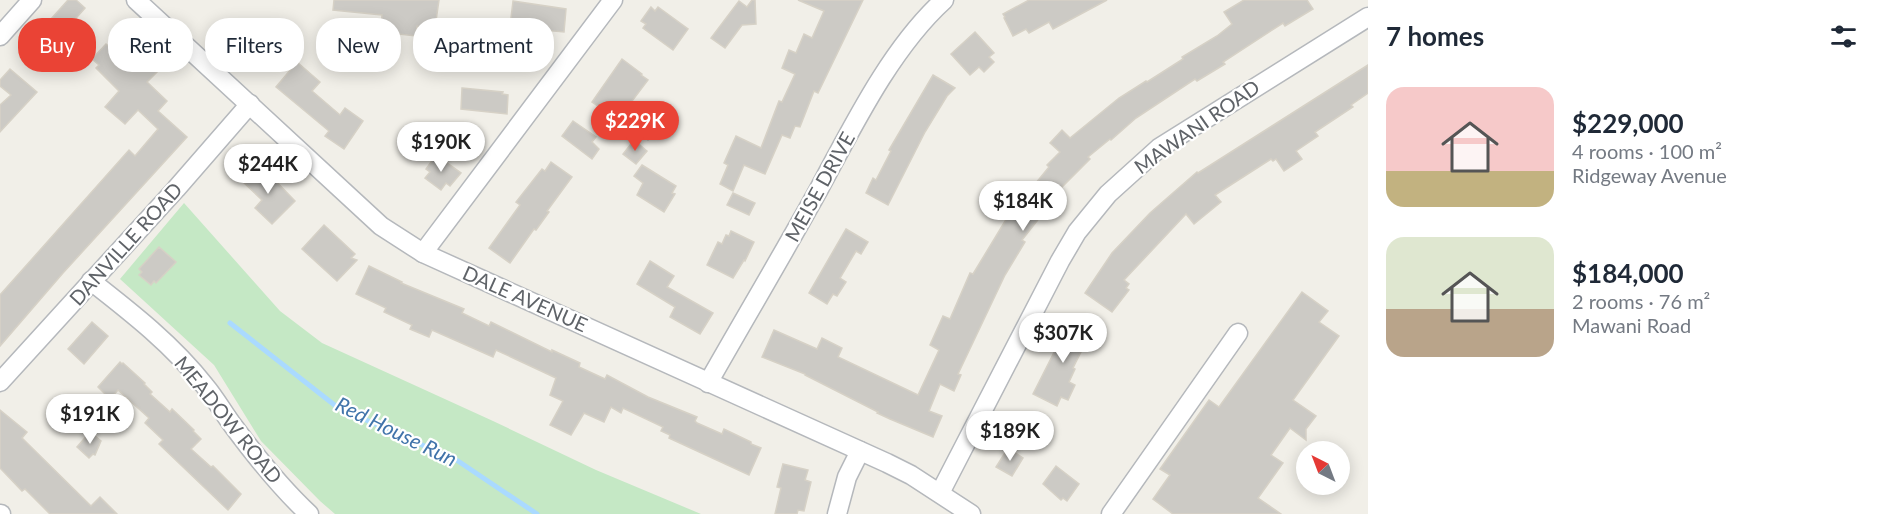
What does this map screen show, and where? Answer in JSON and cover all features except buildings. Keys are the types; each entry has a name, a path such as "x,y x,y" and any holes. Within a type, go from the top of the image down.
{"street":[{"path":"0,36 32,0"},
{"name":"DALE AVENUE","path":"136,0 381,226 423,253 911,475 971,514"},
{"path":"423,253 613,0"},
{"name":"MEISE DRIVE","path":"708,382 867,104 903,46 944,0"},
{"name":"MAWANI ROAD","path":"940,493 1060,261 1077,232 1107,194 1159,148 1368,17"},
{"name":"DANVILLE ROAD","path":"0,382 176,189 250,104"},
{"name":"MEADOW ROAD","path":"92,280 140,320 186,364 271,474 309,514"},
{"path":"1114,513 1238,333"},
{"path":"837,514 847,477 860,451"}],"green space":[{"path":"184,203 280,311 322,343 596,470 701,514 335,514 261,441 214,365 120,279"}],"waterway":[{"name":"Red House Run","path":"230,323 337,407 458,461 537,514"}]}
